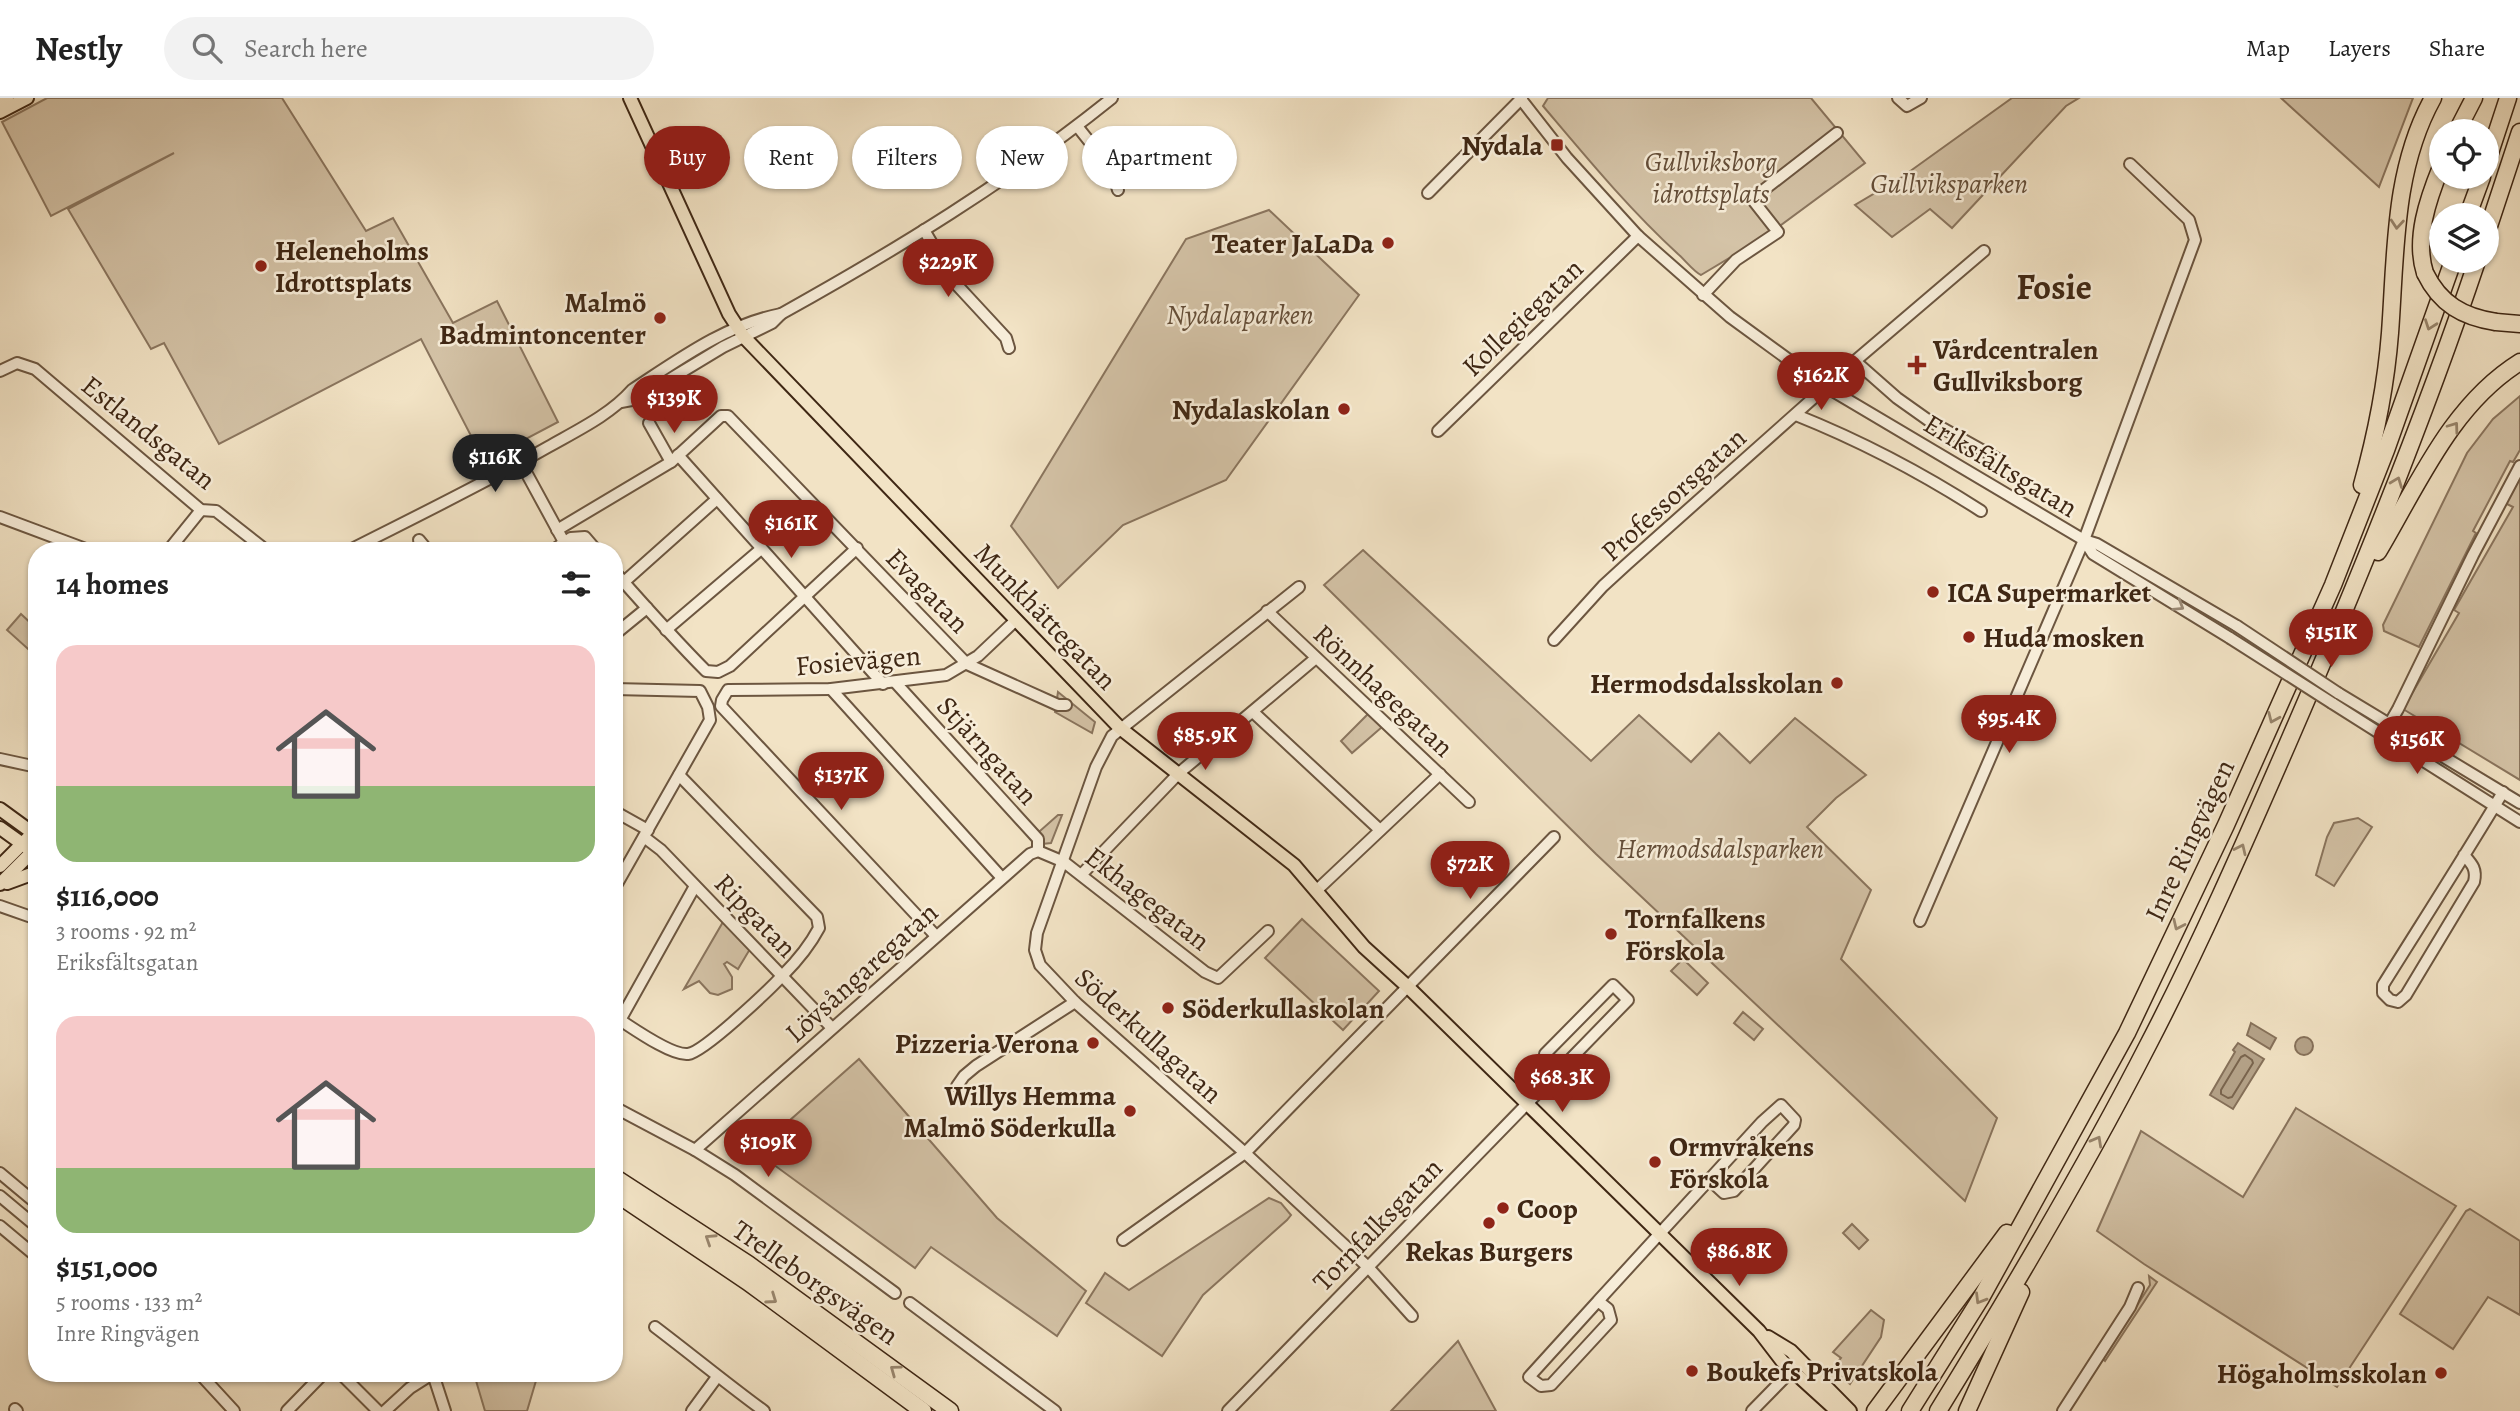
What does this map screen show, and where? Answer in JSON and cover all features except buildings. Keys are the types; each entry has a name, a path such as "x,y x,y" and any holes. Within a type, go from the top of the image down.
{"highway":[{"path":"2333,585 2374,443 2386,369 2397,224 2404,177 2418,131 2433,98"},
{"path":"2463,119 2474,98"},
{"path":"2499,125 2508,98"},
{"path":"2497,203 2520,132"},
{"path":"2434,189 2422,231 2422,263 2435,293 2449,305 2471,316 2520,324"},
{"name":"Inre Ringvägen","path":"1910,1411 1981,1298 2064,1150 2127,1033 2220,837 2333,585 2386,450 2449,273"},
{"name":"Inre Ringvägen","path":"1938,1411 2077,1177 2150,1043 2249,832 2355,590 2409,452 2473,273"},
{"path":"2355,590 2421,476 2452,429 2485,388 2520,362"},
{"path":"1875,1411 1996,1248 2064,1150"},
{"path":"1967,1411 2077,1177"},
{"name":"Trelleborgsvägen","path":"623,1183 748,1264 950,1411"},
{"name":"Trelleborgsvägen","path":"623,1198 748,1282 923,1411"}],"main road":[{"path":"0,102 7,98"},
{"path":"0,112 27,98"},
{"name":"Munkhättegatan","path":"630,98 741,332 1120,728 1280,852 1317,890 1364,947 1759,1332 1850,1411"},
{"path":"0,809 28,827"},
{"path":"0,828 28,846"},
{"path":"0,866 28,851"},
{"path":"0,885 28,854"},
{"path":"0,885 28,875"},
{"name":"Munkhättegatan","path":"1796,1366 1837,1411"}],"street":[{"path":"366,542 521,463 621,402 637,399 723,347 741,332 772,323 781,314 924,230 998,182 1112,98"},
{"path":"1428,193 1521,98"},
{"name":"Eriksfältsgatan","path":"1521,98 1567,158 1638,236 1703,295 1773,350 1825,387 2084,540 2097,544 2237,626 2304,678"},
{"path":"1898,98 1907,106 1921,98"},
{"path":"1077,126 1112,170 1118,190"},
{"path":"1703,295 1736,260 1778,232 1752,199 1837,133"},
{"path":"1920,921 2084,540 2195,240 2189,220 2130,164"},
{"path":"924,230 956,284 1006,338 1009,348"},
{"name":"Kollegiegatan","path":"1438,431 1638,236"},
{"name":"Professorsgatan","path":"1555,640 1603,586 1627,564 1825,387 1984,251"},
{"name":"Eriksfältsgatan","path":"1855,361 1897,398 1934,423 1998,459 1999,466"},
{"name":"Estlandsgatan","path":"0,370 17,363 35,369 201,510 216,511 256,542"},
{"name":"Eriksfältsgatan","path":"1796,415 1849,436 1982,511"},
{"name":"Evagatan","path":"675,458 721,416 733,419 967,664 1058,705 1066,705"},
{"path":"649,423 675,458 718,499 883,684"},
{"path":"557,530 675,458"},
{"path":"521,463 564,542 571,538 585,537"},
{"path":"2383,735 2520,466"},
{"path":"718,499 624,582 666,631 706,671 718,672 730,666 857,548"},
{"path":"175,542 201,510"},
{"path":"0,517 67,542"},
{"path":"572,522 589,542"},
{"name":"Eriksfältsgatan","path":"2084,540 2093,554 2230,638 2304,678"},
{"path":"666,631 761,549"},
{"name":"Söderkullagatan","path":"1299,587 1120,728 1096,767 1037,933 1035,950 1040,965 1075,1002 1368,1267 1412,1316"},
{"path":"623,627 646,608"},
{"name":"Rönnhagegatan","path":"1267,611 1469,802"},
{"name":"Fosievägen","path":"936,936 721,706 722,701 728,690 831,689 946,675 967,664 1015,621"},
{"path":"1082,874 1179,773 1316,658"},
{"path":"2304,678 2383,735 2520,822"},
{"name":"Stjärngatan","path":"895,682 1038,839 1038,851"},
{"path":"623,689 700,691 710,720 623,874"},
{"path":"831,689 1002,878"},
{"path":"2335,698 2390,724 2520,803"},
{"path":"1253,712 1380,830"},
{"path":"0,759 28,765"},
{"path":"1317,890 1440,774"},
{"path":"623,1022 652,1040 688,1054 711,1040 783,975 813,940 819,928 817,917 679,775"},
{"path":"2464,855 2476,873 2474,882 2406,995 2398,1002 2390,1000 2382,993 2383,985 2464,855 2504,792"},
{"name":"Ripgatan","path":"623,817 646,834 832,1028"},
{"path":"1123,1240 1245,1153 1554,837"},
{"path":"1038,851 1064,862"},
{"name":"Lövsångaregatan","path":"695,1150 1002,878 1030,854 1038,851"},
{"name":"Ekhagegatan","path":"1064,862 1205,972 1218,978 1268,930"},
{"path":"623,1015 695,886"},
{"path":"0,905 28,916"},
{"name":"Tornfalksgatan","path":"1228,1411 1628,1000 1613,985 1545,1054 1560,1069"},
{"path":"957,1086 976,1066 1075,1002"},
{"path":"1598,1301 1608,1309 1611,1320 1551,1385 1541,1386 1530,1377 1598,1301 1777,1107 1784,1106 1793,1115 1794,1125 1734,1191 1724,1193 1710,1180"},
{"path":"623,1112 695,1150 735,1175 895,1293"},
{"path":"0,1173 28,1196"},
{"path":"0,1196 28,1219"},
{"path":"0,1226 28,1249"},
{"path":"2063,1411 2130,1307 2137,1288"},
{"path":"910,1303 1055,1411"},
{"path":"655,1327 764,1411"},
{"path":"1752,1411 1796,1366"},
{"path":"692,1411 717,1377"},
{"path":"207,1382 234,1411"},
{"path":"287,1411 315,1382"},
{"path":"349,1382 378,1411"},
{"path":"385,1411 420,1382"},
{"path":"435,1382 444,1411"}],"green space":[{"name":"Heleneholms Idrottsplats","path":"47,98 282,98 366,231 393,218 453,323 497,301 558,422 484,461 421,339 219,444 164,343 151,349 68,209 174,153 51,216 2,122"},
{"name":"Gullviksborg idrottsplats","path":"1548,98 1811,98 1865,163 1766,236 1701,275 1642,219 1592,164 1543,106"},
{"name":"Gullviksparken","path":"2012,98 2079,98 2066,106 1952,228 1930,209 1892,237 1855,205 1902,177"},
{"path":"2281,98 2413,98 2379,187"},
{"name":"Nydalaparken","path":"1269,210 1359,295 1226,480 1123,525 1058,588 1011,526 1186,239"},
{"path":"2520,396 2520,450 2513,462 2510,461 2473,531 2476,533 2419,647 2384,631 2383,625 2467,453 2493,419"},
{"path":"2520,475 2520,780 2403,709 2459,613 2454,610 2513,507 2505,503"},
{"name":"Hermodsdalsparken","path":"1363,550 1591,761 1639,715 1691,762 1719,733 1750,763 1795,718 1866,775 1836,798 1807,827 1871,890 1841,959 1997,1118 1965,1201 1596,854 1324,585"},
{"path":"21,614 28,621 28,649 7,630"},
{"path":"1058,692 1095,722 1092,733 1055,712"},
{"path":"1368,714 1382,727 1352,753 1341,741"},
{"path":"1058,815 1062,815 1051,843 1042,844 1032,838"},
{"path":"2358,818 2372,827 2334,886 2316,875 2327,837 2334,823"},
{"path":"1302,919 1379,991 1343,1030 1265,958"},
{"path":"723,922 750,949 738,969 727,962 724,964 732,977 732,989 718,995 710,993 699,981 684,989"},
{"path":"1683,959 1708,983 1697,995 1671,971"},
{"path":"1743,1012 1763,1029 1754,1040 1734,1023"},
{"path":"859,1059 997,1218 1086,1291 1057,1336 931,1247 915,1268 755,1151"},
{"path":"2296,1108 2456,1206 2337,1387 2097,1231 2141,1131 2243,1197"},
{"path":"1269,1198 1281,1203 1291,1215 1203,1295 1162,1356 1086,1303 1105,1273 1129,1290"},
{"path":"2470,1209 2520,1241 2520,1315 2488,1297 2453,1349 2400,1314 2466,1211"},
{"path":"1852,1224 1868,1240 1859,1249 1843,1233"},
{"path":"2149,1276 2157,1282 2105,1361 2103,1359 2150,1285"},
{"path":"1871,1310 1884,1320 1881,1337 1850,1384 1835,1371 1841,1358 1833,1352"},
{"path":"1458,1341 1496,1411 1391,1411"},
{"path":"476,1382 536,1382 527,1411 485,1411"}],"water":[{"path":"2251,1023 2276,1038 2270,1049 2247,1035"},
{"path":"2304,1037 2310,1040 2313,1046 2310,1052 2304,1055 2298,1052 2295,1046 2298,1040"},
{"path":"2238,1043 2264,1059 2233,1109 2210,1095"}],"place":[{"name":"Nydala","path":"1557,145"},
{"name":"Teater JaLaDa","path":"1388,243"},
{"name":"Heleneholms Idrottsplats","path":"261,266"},
{"name":"Malmö Badmintoncenter","path":"660,318"},
{"name":"Vårdcentralen Gullviksborg","path":"1917,365"},
{"name":"Nydalaskolan","path":"1344,409"},
{"name":"ICA Supermarket","path":"1933,592"},
{"name":"Huda mosken","path":"1969,637"},
{"name":"Hermodsdalsskolan","path":"1837,683"},
{"name":"Tornfalkens Förskola","path":"1611,934"},
{"name":"Söderkullaskolan","path":"1168,1008"},
{"name":"Pizzeria Verona","path":"1093,1043"},
{"name":"Willys Hemma Malmö Söderkulla","path":"1130,1111"},
{"name":"Ormvråkens Förskola","path":"1655,1162"},
{"name":"Coop","path":"1503,1208"},
{"name":"Rekas Burgers","path":"1489,1223"},
{"name":"Boukefs Privatskola","path":"1692,1371"},
{"name":"Högaholmsskolan","path":"2441,1373"}],"district":[{"name":"Fosie","path":"2054,287"}]}
